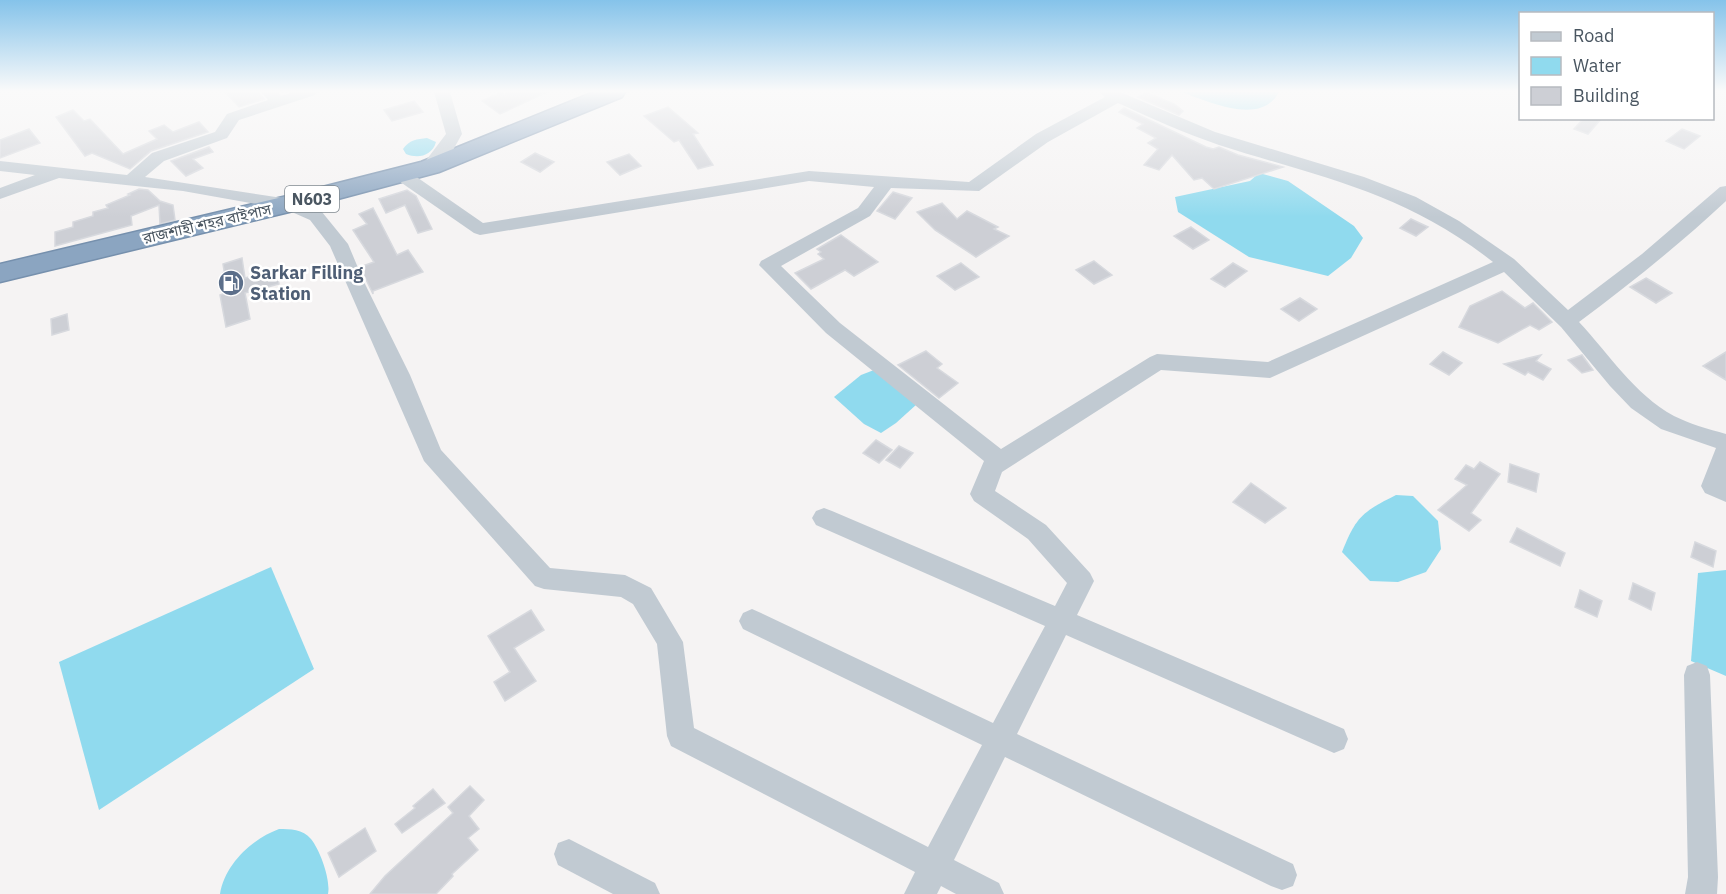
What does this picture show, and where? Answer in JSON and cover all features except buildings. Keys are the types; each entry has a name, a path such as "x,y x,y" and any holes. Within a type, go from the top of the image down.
{"highway":[{"name":"রাজশাহী শহর বাইপাস","path":"0,273 402,175 430,167 512,134"}],"street":[{"path":"131,180 158,157 222,134"},
{"path":"430,167 443,152 454,134"},
{"path":"402,175 480,229 810,176 886,183 973,187 1050,134"},
{"path":"1208,134 1384,190 1434,214 1479,242 1507,263 1567,321 1608,372 1651,412 1679,429 1726,443"},
{"path":"0,166 183,186 289,204 316,216 339,243 354,282 399,375 432,455 544,578 625,586 642,596 670,642 681,736 988,894"},
{"path":"0,194 57,172"},
{"path":"886,183 864,212 768,265 833,328 1000,461"},
{"path":"1567,321 1630,275 1726,191"},
{"path":"920,894 1080,581 1037,532 982,494 993,466 1157,362 1270,370 1507,263"},
{"path":"1726,450 1713,486 1726,493"},
{"path":"824,518 1334,739"},
{"path":"752,621 1282,874"},
{"path":"1697,675 1703,877 1701,894"},
{"path":"569,854 644,894"}],"water":[{"path":"427,138 436,142 434,147 424,155 406,154 403,149 411,142"},
{"path":"1259,173 1288,181 1354,226 1363,238 1351,258 1328,276 1249,257 1178,212 1175,197 1250,181"},
{"path":"874,370 917,404 881,433 864,424 834,397 861,375"},
{"path":"1396,495 1413,496 1438,521 1441,549 1426,572 1398,582 1370,581 1342,552 1356,523 1375,506"},
{"path":"271,567 314,669 99,810 59,662"},
{"path":"1726,570 1726,676 1691,661 1698,573"},
{"path":"279,829 300,831 311,839 324,865 328,894 220,894 228,873 241,854 259,839"}],"place":[{"name":"Sarkar Filling Station","path":"231,283"}]}
